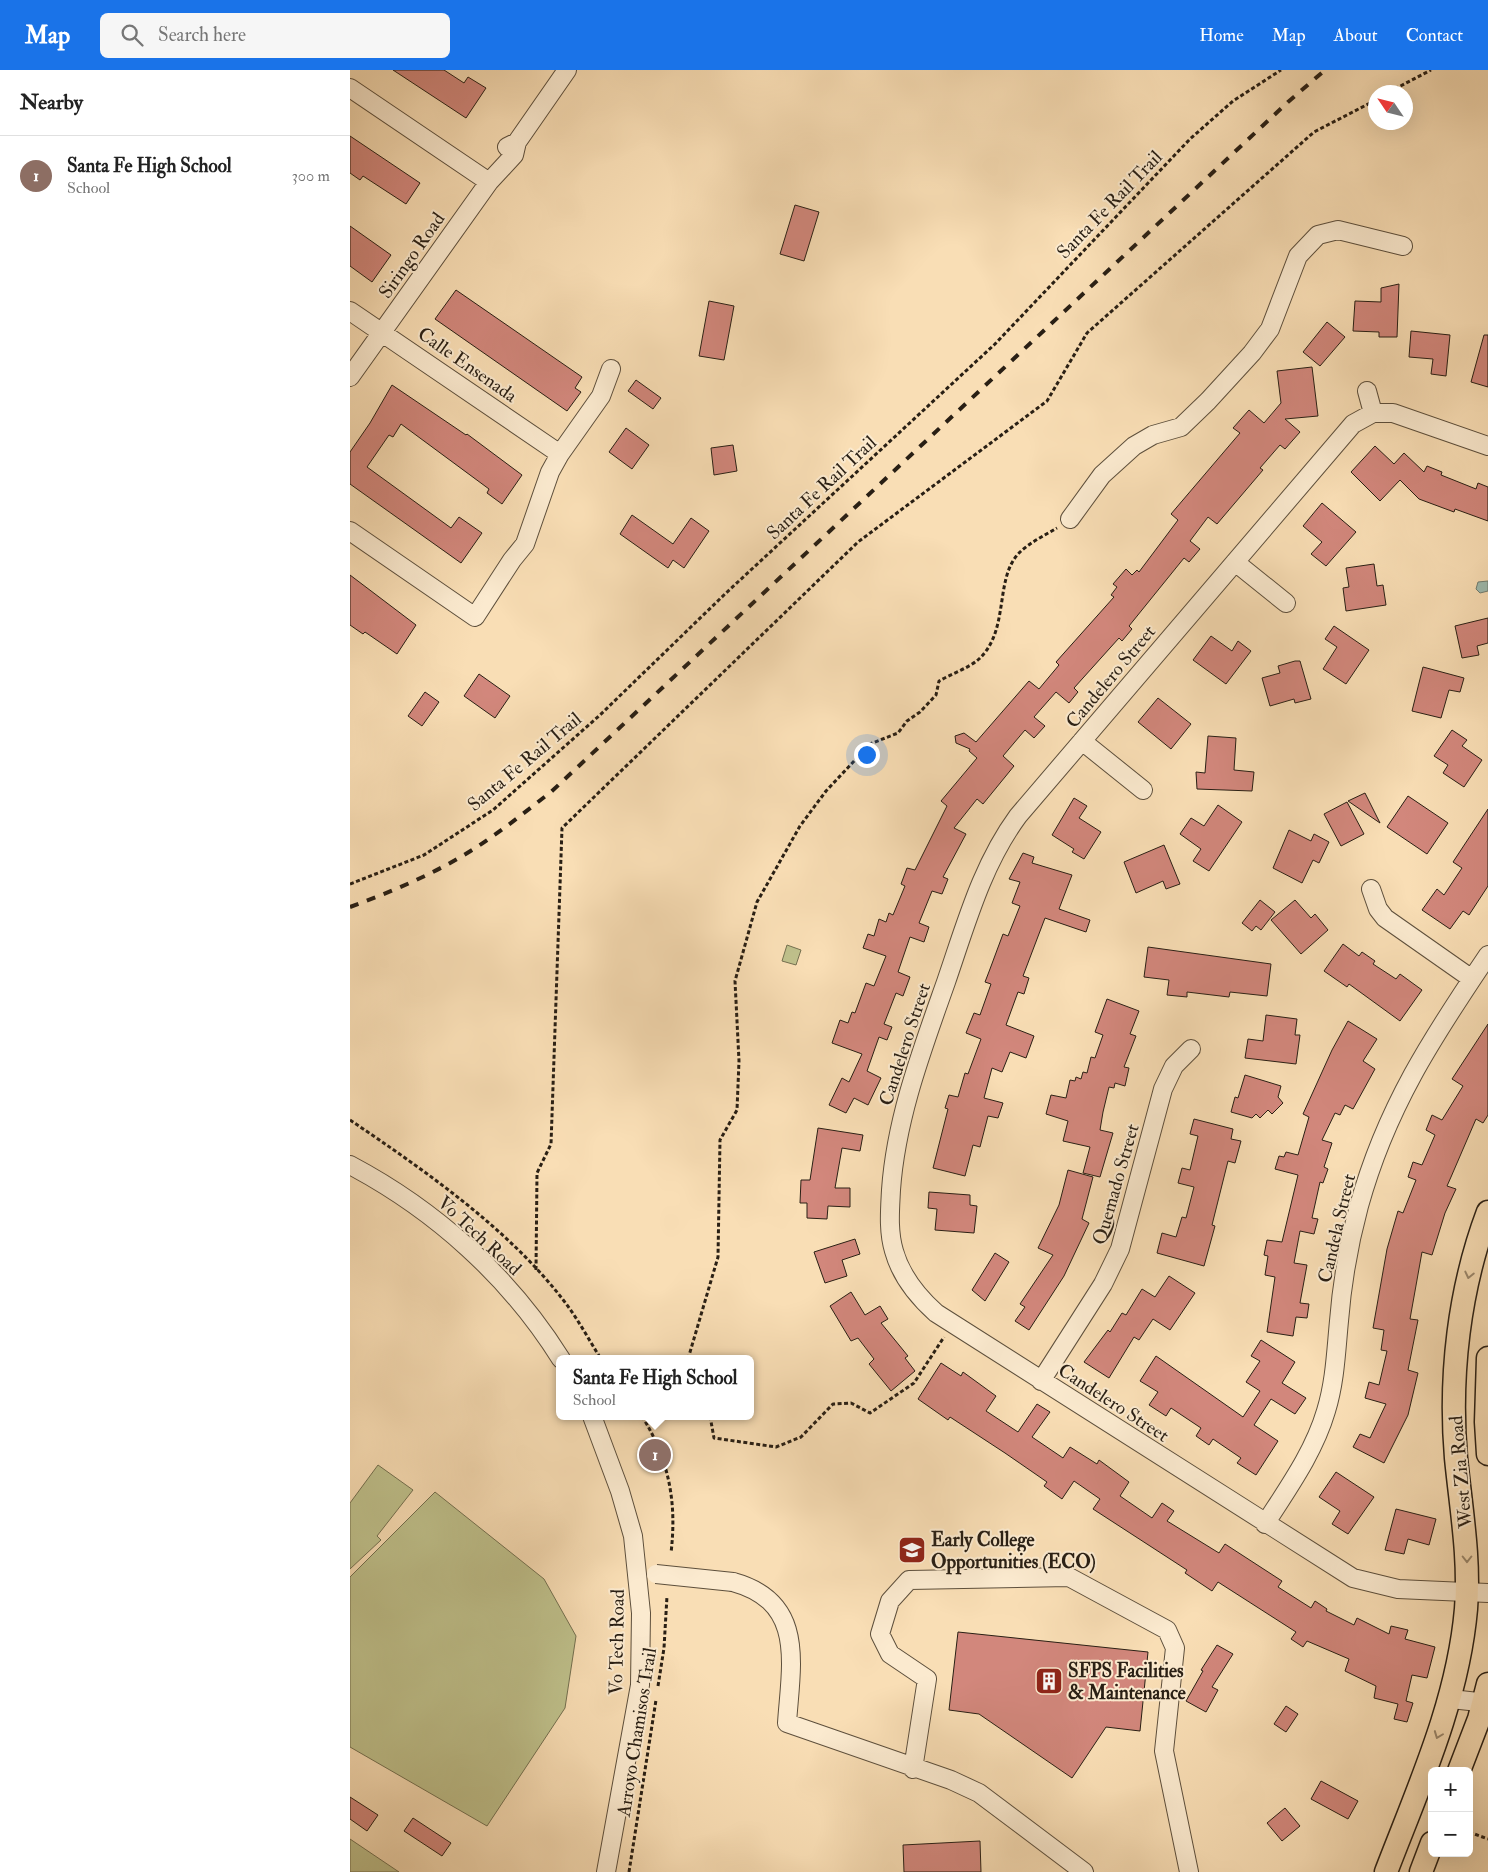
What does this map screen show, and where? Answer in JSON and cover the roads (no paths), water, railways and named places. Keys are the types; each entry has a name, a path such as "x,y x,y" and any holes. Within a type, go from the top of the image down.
{"main road":[{"name":"West Zia Road","path":"1386,1872 1451,1699 1463,1639 1478,1593 1467,1548 1454,1429 1455,1369 1468,1280 1488,1212"},
{"name":"West Zia Road","path":"1488,1358 1486,1422 1488,1454"},
{"path":"1460,1767 1487,1696"},
{"path":"1421,1872 1428,1854"}],"street":[{"name":"Siringo Road","path":"350,377 489,182 492,166 504,150 517,142 567,70"},
{"path":"350,88 489,182"},
{"path":"1070,519 1102,475 1134,446 1153,435 1181,426 1208,401 1252,353 1270,329 1298,256 1318,235 1338,230 1403,246"},
{"name":"Calle Ensenada","path":"350,311 560,454"},
{"path":"350,531 475,617 512,560 525,544 550,472 560,454 601,396 611,369"},
{"path":"1367,391 1373,413 1383,412 1402,416 1488,446"},
{"name":"Candelero Street","path":"1373,413 1362,417 1346,432 1018,816 994,853 976,894 915,1070 900,1128 890,1208 893,1250 900,1268 922,1300 953,1324 1340,1571 1368,1583 1398,1589 1478,1593"},
{"path":"1235,562 1286,603"},
{"path":"1082,741 1143,790"},
{"path":"1371,889 1378,909 1385,918 1472,979"},
{"name":"Candela Street","path":"1265,1524 1307,1457 1326,1411 1334,1374 1339,1320 1353,1234 1376,1152 1398,1102 1424,1051 1488,955"},
{"name":"Quemado Street","path":"1041,1381 1103,1284 1120,1249 1163,1089 1174,1066 1191,1049"},
{"name":"Vo Tech Road","path":"350,1165 391,1188 459,1239 516,1297 557,1355"},
{"name":"Vo Tech Road","path":"593,1420 620,1492 633,1536 641,1613 640,1685 606,1872"},
{"path":"637,1569 656,1574 733,1582 750,1587 768,1598 773,1603 789,1631 791,1653 787,1723 912,1768 952,1780 979,1793 1084,1872"},
{"path":"912,1768 927,1679 890,1654 880,1634 890,1601 909,1580 1069,1577 1166,1630 1175,1648 1164,1751 1188,1872"},
{"path":"1451,1699 1487,1696"}],"water":[{"path":"1488,581 1488,591 1480,593 1476,589 1478,582"}],"railway":[{"path":"350,907 405,885 457,859 498,833 551,792 1288,102 1325,70"}],"place":[{"name":"Santa Fe High School","path":"655,1455"},
{"name":"Early College Opportunities (ECO)","path":"912,1550"},
{"name":"SFPS Facilities & Maintenance","path":"1049,1681"}]}
